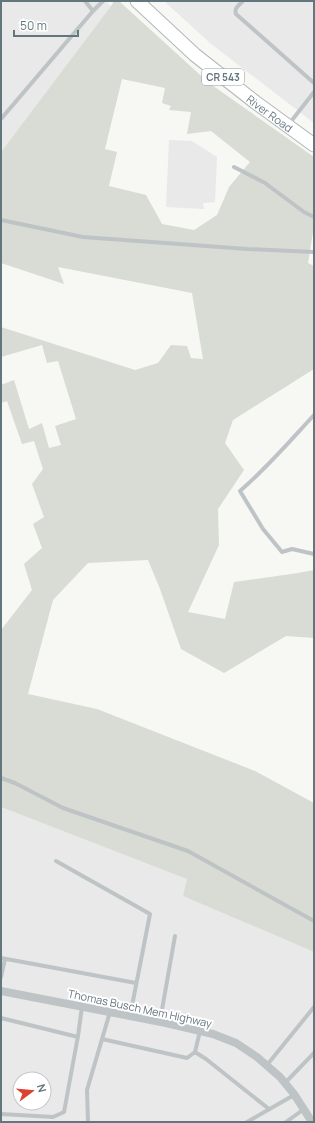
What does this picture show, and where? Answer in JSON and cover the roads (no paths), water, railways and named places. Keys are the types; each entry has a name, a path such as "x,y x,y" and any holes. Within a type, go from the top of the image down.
{"main road":[{"name":"River Road","path":"137,1 195,55 255,102 314,145"}],"street":[{"name":"Thomas Busch Mem Highway","path":"1,991 160,1022 213,1034 236,1043 257,1057 280,1077 294,1094 312,1122"}],"lane":[{"path":"85,1 93,11"},
{"path":"1,119 103,1"},
{"path":"243,1 236,8 236,14 314,84"},
{"path":"288,126 314,92"},
{"path":"234,167 264,183 304,212 314,217"},
{"path":"1,220 83,237 247,249 314,252"},
{"path":"314,415 251,482 240,491 263,529 282,552 292,549 314,554"},
{"path":"1,778 15,783 63,808 188,852 314,921"},
{"path":"56,861 150,914 130,1016"},
{"path":"160,1022 175,936"},
{"path":"1,977 3,959 136,983"},
{"path":"1,1114 53,1117 64,1112 82,1007"},
{"path":"267,1065 314,1007"},
{"path":"88,1122 86,1090 110,1012"},
{"path":"1,1018 78,1037"},
{"path":"102,1039 187,1058 195,1052 200,1031"},
{"path":"195,1052 269,1109"},
{"path":"285,1083 314,1053"},
{"path":"247,1122 294,1094"},
{"path":"286,1122 304,1109"}]}
